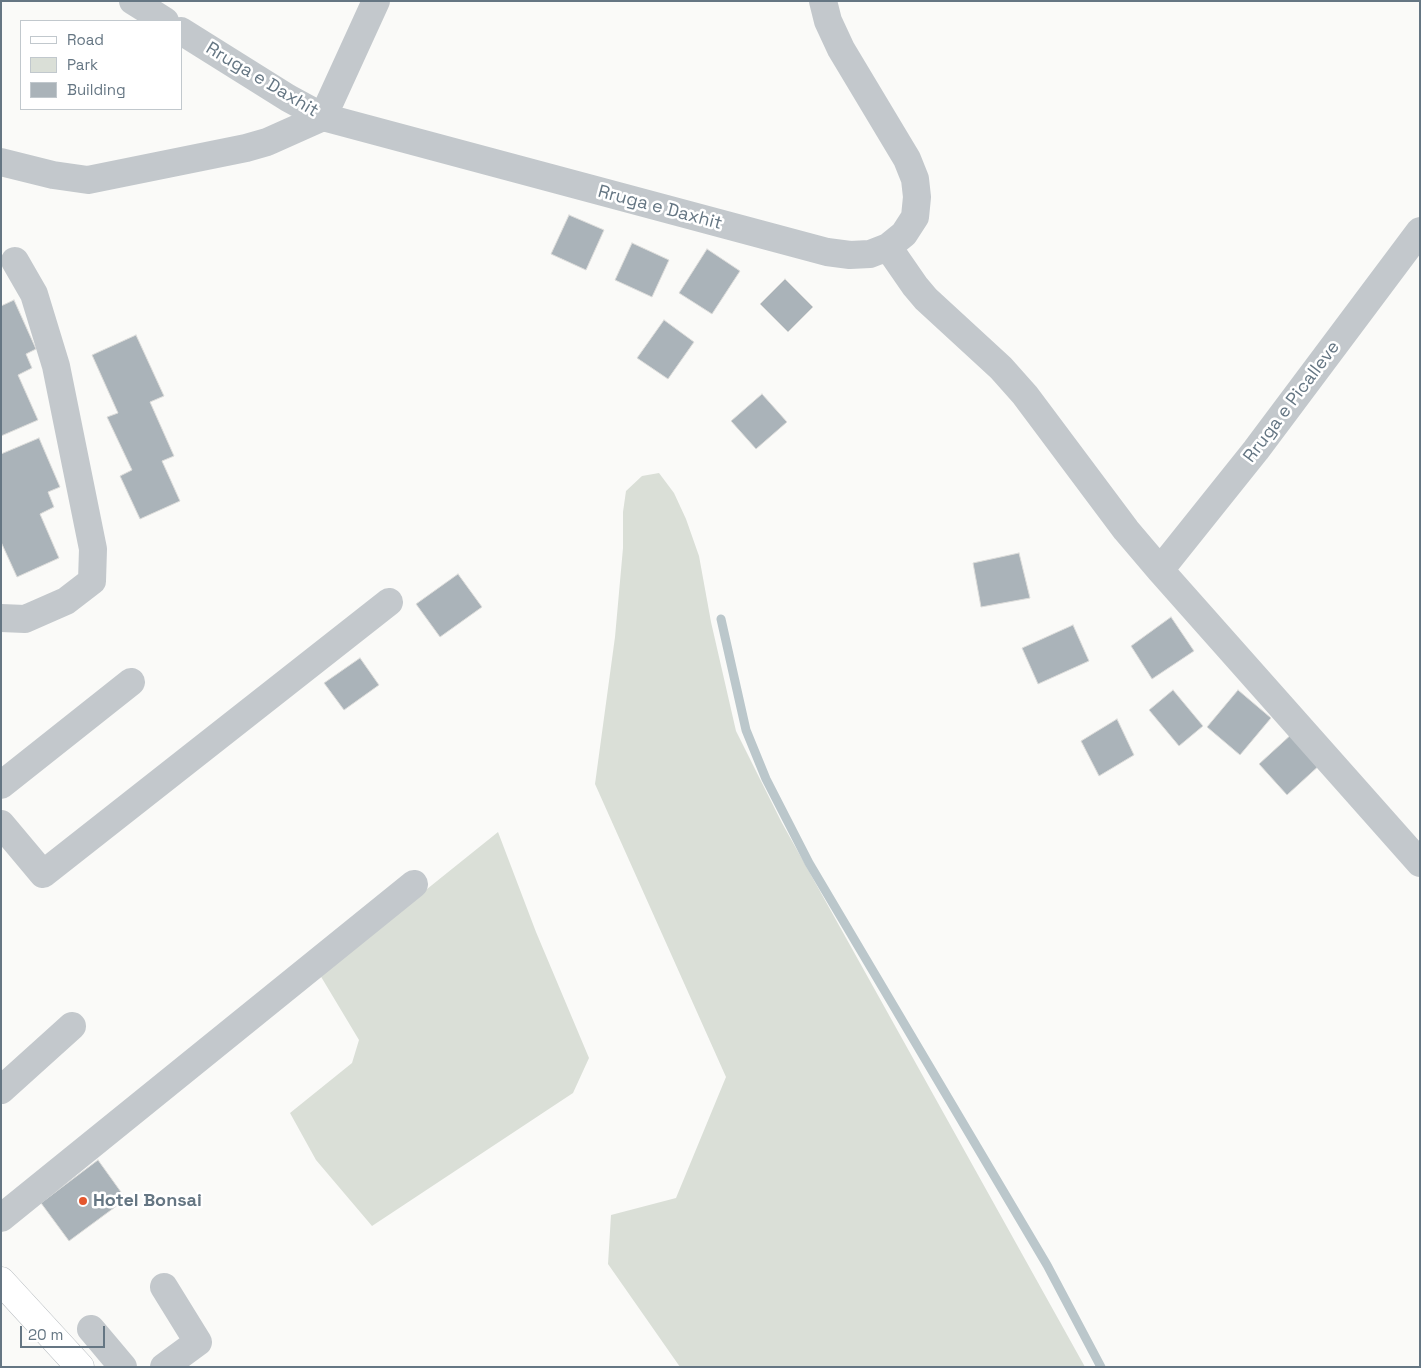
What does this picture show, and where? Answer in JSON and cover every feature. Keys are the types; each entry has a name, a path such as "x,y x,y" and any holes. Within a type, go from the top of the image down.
{"main road":[{"path":"1,1282 80,1367"}],"street":[{"path":"134,1 163,20"},
{"path":"1,162 53,175 88,180 246,148 267,142 323,117 376,1"},
{"name":"Rruga e Daxhit","path":"182,32 288,98 323,117 827,252 850,255 870,254 888,247 904,234 915,217 917,197 915,179 907,159 841,49 828,21 823,1"},
{"name":"Rruga e Picalleve","path":"1160,570 1256,450 1420,231"},
{"path":"888,247 910,280 926,299 1002,368 1025,395 1126,530 1420,863"},
{"path":"1,618 25,619 66,601 92,581 93,549 56,366 34,294 15,261"},
{"path":"1,824 43,874 389,602"},
{"path":"1,786 131,682"},
{"path":"1,1218 414,884"},
{"path":"1,1090 72,1026"},
{"path":"164,1286 198,1342 164,1367"},
{"path":"91,1329 123,1367"}],"green space":[{"path":"659,473 674,493 686,519 699,556 711,622 736,731 782,823 1085,1367 680,1367 608,1264 611,1215 676,1198 726,1077 595,784 615,637 626,491 642,476"},
{"path":"498,832 536,932 589,1058 573,1093 372,1226 316,1160 290,1113 352,1063 359,1040 320,975"}],"building":[{"path":"569,215 604,230 586,270 551,254"},
{"path":"632,243 669,260 652,297 615,280"},
{"path":"707,249 740,271 712,314 679,293"},
{"path":"785,279 813,307 788,332 760,304"},
{"path":"14,300 36,349 26,354 32,368 18,375 38,420 1,436 1,306"},
{"path":"664,320 694,342 668,379 637,358"},
{"path":"136,335 164,396 150,402 174,456 162,461 180,501 140,519 120,476 132,470 107,417 118,413 92,355"},
{"path":"762,394 787,422 756,449 731,421"},
{"path":"39,438 60,487 48,492 54,507 40,514 59,558 17,577 1,542 1,454"},
{"path":"1019,553 1030,598 981,607 973,563"},
{"path":"458,574 482,607 440,637 416,604"},
{"path":"1171,617 1194,651 1152,679 1131,646"},
{"path":"1073,625 1089,661 1038,684 1022,648"},
{"path":"360,658 379,685 344,710 324,683"},
{"path":"1173,690 1203,726 1179,746 1149,710"},
{"path":"1238,690 1271,718 1240,755 1207,727"},
{"path":"1117,719 1134,755 1099,776 1081,741"},
{"path":"1294,732 1322,763 1287,795 1259,764"},
{"name":"Hotel Bonsai","path":"98,1160 126,1199 69,1241 41,1203"}],"waterway":[{"path":"721,619 746,730 766,779 809,863 1047,1265 1101,1367"}],"place":[{"name":"Hotel Bonsai","path":"83,1201"}]}
